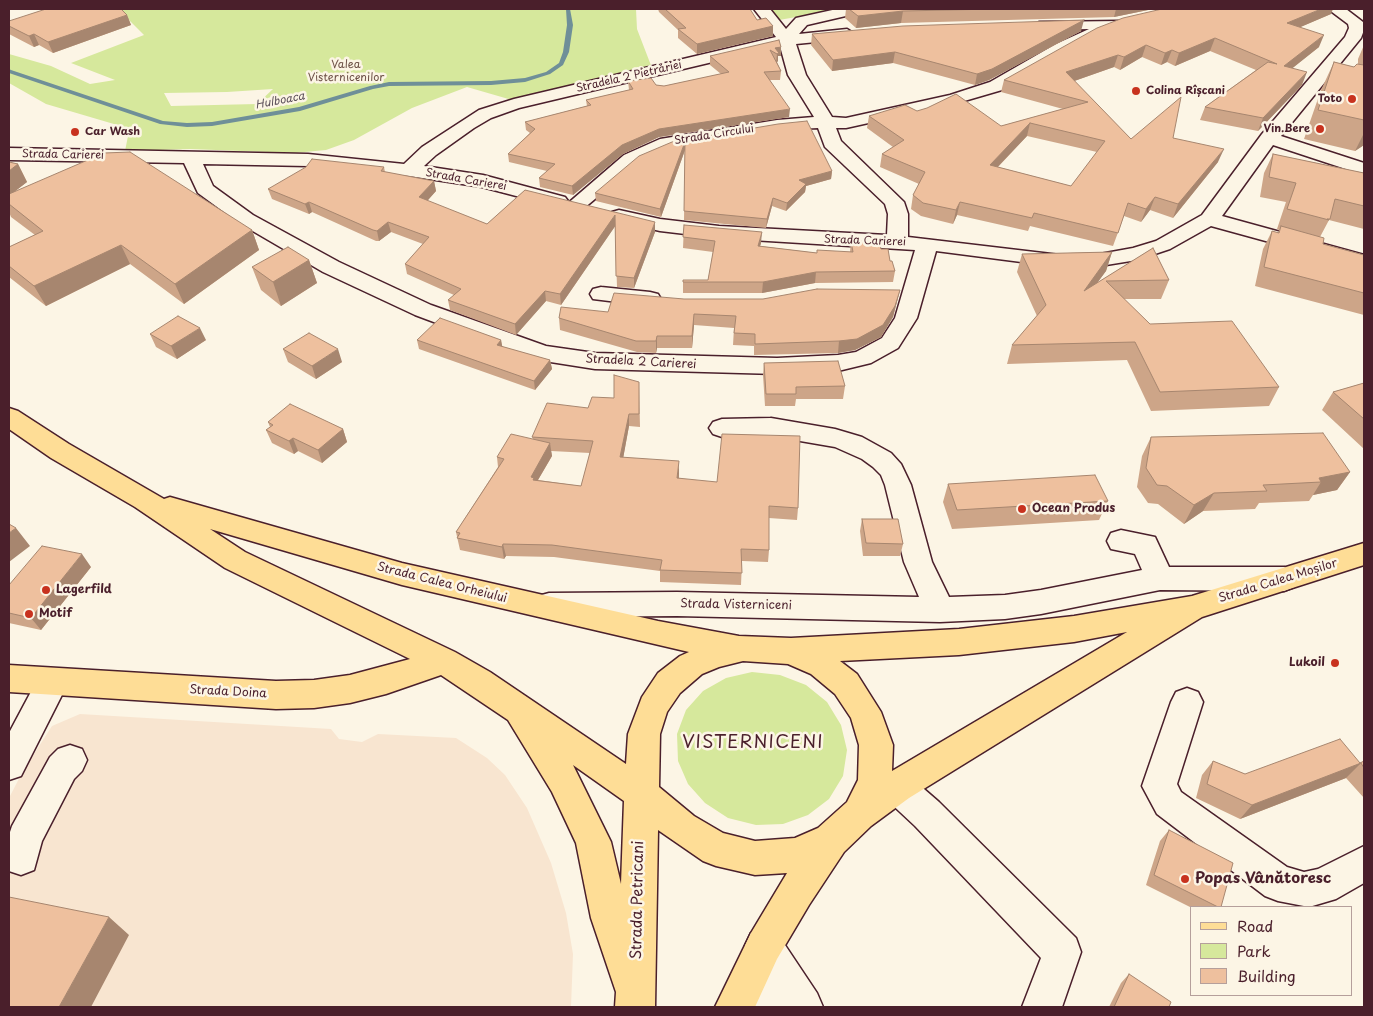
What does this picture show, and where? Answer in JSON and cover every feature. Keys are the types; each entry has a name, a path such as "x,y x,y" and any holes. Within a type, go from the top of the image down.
{"main road":[{"name":"Strada Calea Orheiului","path":"9,417 60,452 144,500 235,560 444,661 641,793 682,828 716,849 755,858 796,855 831,840"},
{"name":"Strada Calea Orheiului","path":"144,500 402,574 658,634 743,648"},
{"name":"Strada Calea Moșilor","path":"1192,608 1364,554"},
{"path":"743,648 791,651 1016,637 1074,629 1192,608"},
{"path":"735,1007 764,946 796,892 831,840 859,814 897,787 1192,608"},
{"name":"Strada Petricani","path":"636,1003 644,734 653,707 669,683 692,665 714,655 743,648"},
{"path":"791,651 822,665 846,684 865,712 876,745 875,781 859,814"},
{"name":"Strada Doina","path":"9,679 276,695 314,694 350,689 386,680 444,661"},
{"path":"516,708 564,781 593,842 610,918 636,1003"}],"street":[{"path":"762,9 786,39 797,75 821,111 832,143 894,202 898,214 897,241"},
{"path":"786,39 802,21 858,9"},
{"name":"Strada Carierei","path":"9,154 308,160 409,170 483,182 660,225 719,232 804,238 897,241 1030,258 1100,260 1137,254 1163,245 1209,219 1269,138 1355,49 1353,38 1356,24 1336,9"},
{"name":"Strada Circului","path":"576,205 631,159 667,143 778,125 858,121 982,91 1003,82 1070,43 1114,24 1131,20"},
{"path":"1030,25 1114,24"},
{"name":"Stradela 2 Pietrăriei","path":"409,170 429,152 468,124 485,114 514,104 647,74 786,39 859,33"},
{"path":"1269,138 1364,169"},
{"name":"Stradela 2 Carierei","path":"191,158 205,189 246,219 331,267 423,310 544,353 595,361 777,366 838,363 863,358 890,343 906,318 903,291 928,244"},
{"path":"1209,219 1364,262"},
{"path":"601,294 666,300"},
{"path":"722,428 772,427 835,438 853,443 882,460 898,485 918,562 940,610"},
{"path":"1133,543 1160,578"},
{"name":"Strada Visterniceni","path":"531,605 676,604 940,610 1004,607 1032,603 1160,578 1284,579"},
{"path":"9,765 52,683"},
{"path":"1187,702 1159,786 1169,803 1278,884 1304,890 1323,886 1364,864"},
{"path":"21,858 25,838 62,768 70,760"},
{"path":"897,787 927,814 1062,952 1042,1007"},
{"path":"764,946 774,1007"},
{"path":"764,946 803,1007"}],"shaded area":[{"path":"80,714 331,729 339,739 362,742 378,734 456,738 487,758 505,775 527,808 551,863 566,913 573,954 571,1007 9,1007 9,798 23,771 52,726"}],"green space":[{"name":"Valea Visternicenilor","path":"118,9 636,9 637,29 652,68 512,100 467,87 412,108 354,140 326,150 294,153 190,149 125,151 128,136 124,127 46,104 9,83 9,54 51,66 90,84 115,80 71,63 144,35","holes":["273,89 257,104 171,106 164,93"]},
{"path":"771,9 842,9 779,20 772,14"},
{"path":"752,672 780,675 806,685 827,702 841,725 847,750 843,776 829,799 808,815 783,824 756,825 728,818 705,803 688,784 678,761 677,734 686,710 703,691 726,678"}],"building":[{"path":"46,9 121,9 127,15 48,42 34,34 29,36 9,26 9,21"},
{"path":"665,9 750,9 757,20 766,18 773,26 697,44 678,29 686,28"},
{"path":"849,9 994,9 903,11 858,16"},
{"path":"1162,9 1321,9 1287,23 1324,35 1284,66 1307,72 1263,118 1205,107 1268,62 1277,64 1215,38 1179,53 1172,50 1165,53 1146,45 1124,57 1118,55 1066,72 1131,139 1181,97 1173,138 1224,149 1178,204 1155,197 1146,209 1128,203 1118,233 1034,213 1032,218 960,202 956,210 923,203 913,195 925,172 882,154 904,140 869,116 905,105 917,111 956,94 1001,126 1088,102 1004,80 1097,28 1123,18","holes":["1030,123 1105,141 1071,186 990,165"]},
{"path":"1084,20 992,69 977,74 895,52 833,60 812,34 903,26"},
{"path":"779,40 781,47 775,48 779,53 777,54 770,50 781,71 764,72 790,109 659,129 622,145 572,186 539,178 555,164 508,154 535,129 525,122 591,105 586,100 633,89 628,81 651,78 656,85 664,86 729,72 710,56"},
{"path":"1334,62 1354,67 1357,64 1364,65 1364,120 1318,110"},
{"path":"807,121 832,171 799,180 806,184 787,203 773,198 767,219 684,211 685,142 660,209 595,193 639,156 672,142"},
{"path":"130,152 252,230 175,284 121,245 34,286 9,266 9,247 43,231 9,204 9,194 104,153"},
{"path":"1273,154 1364,173 1364,206 1335,199 1330,219 1327,219 1329,220 1287,209 1296,183 1269,177"},
{"path":"312,159 384,167 381,171 434,181 419,197 487,224 525,190 655,222 634,278 616,276 615,215 560,294 545,291 515,324 448,300 461,289 405,264 429,237 388,222 377,231 373,230 309,202 305,204 268,189 306,167"},
{"path":"9,162 18,164 9,171"},
{"path":"684,225 762,232 758,246 817,253 817,250 853,252 851,241 879,242 881,249 888,249 890,261 892,261 895,271 816,272 763,282 683,282 683,280 708,280 715,241 683,237"},
{"path":"1281,226 1324,238 1323,244 1364,255 1364,293 1264,267 1272,231 1279,233"},
{"path":"288,247 309,260 273,282 252,267"},
{"path":"1153,248 1169,280 1106,281 1150,324 1232,321 1279,387 1160,392 1135,342 1012,345 1046,305 1022,254 1112,252 1084,291"},
{"path":"817,289 900,290 895,306 883,325 857,339 839,341 755,344 755,334 734,333 736,316 694,314 692,336 657,336 656,341 636,341 559,318 561,307 608,312 614,293 684,299 763,299"},
{"path":"178,316 200,328 171,346 150,334"},
{"path":"440,318 501,340 497,345 550,360 534,381 417,340"},
{"path":"309,333 338,349 312,366 283,349"},
{"path":"838,361 845,386 796,387 796,394 766,394 764,363"},
{"path":"614,375 639,382 639,414 629,414 620,457 679,461 677,478 717,482 722,434 800,436 798,508 769,506 769,550 741,549 742,573 660,570 662,560 552,545 503,544 502,547 457,538 460,533 456,532 504,459 497,457 511,434 550,443 531,477 534,478 533,480 581,486 593,441 532,437 547,403 588,408 592,397 614,398"},
{"path":"1364,383 1364,419 1333,392"},
{"path":"290,404 343,429 318,450 293,438 289,441 266,430 273,425 268,422"},
{"path":"1323,433 1350,472 1319,478 1321,482 1263,485 1267,491 1214,493 1194,505 1167,486 1157,485 1146,468 1151,437"},
{"path":"1095,475 1108,501 957,510 948,484"},
{"path":"862,519 898,519 903,544 866,543"},
{"path":"9,524 16,528 9,533"},
{"path":"42,546 82,554 31,618 9,613 9,585"},
{"path":"1340,739 1360,763 1364,761 1364,768 1361,763 1252,805 1207,784 1213,761 1245,774"},
{"name":"Popas Vânătoresc","path":"1169,830 1233,863 1221,906 1216,906 1154,875"},
{"path":"9,897 109,917 59,1007 9,1007"},
{"path":"1129,974 1171,1002 1169,1007 1114,1007"}],"waterway":[{"name":"Hulboaca","path":"9,71 162,123 212,124 300,109 372,87 389,84 491,83 525,80 548,73 561,64 566,52 570,25 568,9"}],"place":[{"name":"Colina Rîșcani","path":"1136,91"},
{"name":"Toto","path":"1352,99"},
{"name":"Vin.Bere","path":"1320,129"},
{"name":"Car Wash","path":"75,132"},
{"name":"Ocean Produs","path":"1022,509"},
{"name":"Lagerfild","path":"46,590"},
{"name":"Motif","path":"29,614"},
{"name":"Lukoil","path":"1335,663"},
{"name":"Popas Vânătoresc","path":"1185,879"}],"district":[{"name":"VISTERNICENI","path":"753,743"}]}
